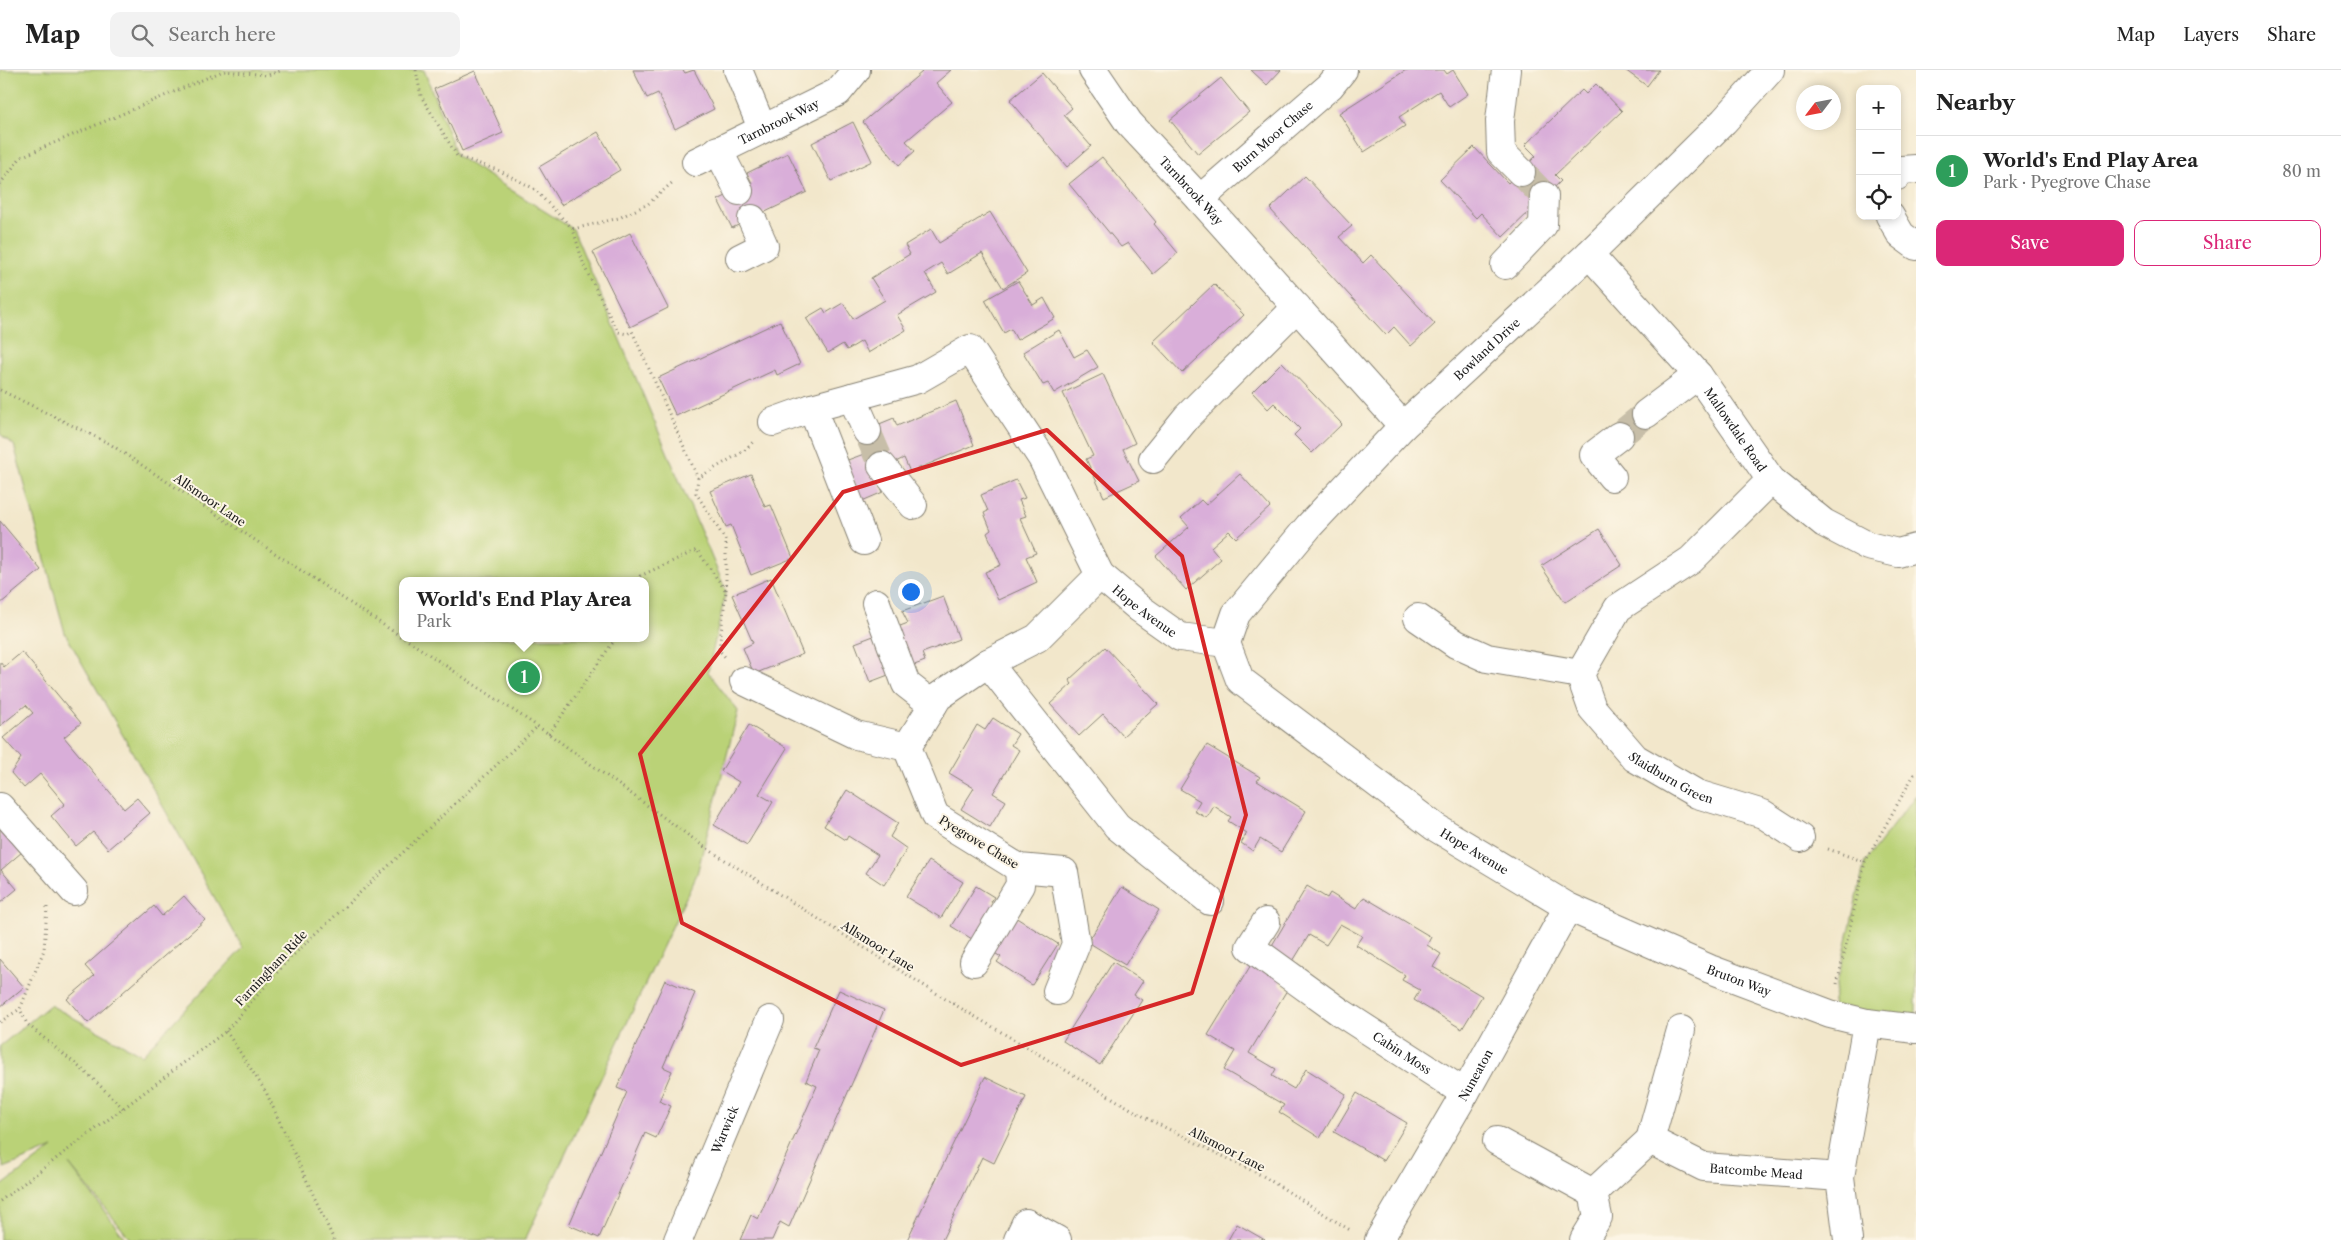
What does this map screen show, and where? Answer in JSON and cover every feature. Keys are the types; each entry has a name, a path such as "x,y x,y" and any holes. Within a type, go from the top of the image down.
{"street":[{"path":"738,70 762,128"},
{"name":"Tarnbrook Way","path":"707,156 838,92 856,70"},
{"name":"Tarnbrook Way","path":"1093,70 1129,123 1297,306 1403,426"},
{"name":"Burn Moor Chase","path":"1200,200 1330,86 1343,70"},
{"path":"1506,70 1500,121 1501,152 1520,172"},
{"name":"Bowland Drive","path":"1226,643 1236,614 1309,526 1403,426 1589,254 1724,122 1770,70"},
{"path":"707,156 739,192"},
{"path":"1898,175 1902,170 1916,169"},
{"path":"1505,265 1543,225 1544,196"},
{"path":"740,258 764,246 752,219"},
{"path":"1892,220 1901,235 1916,246"},
{"name":"Mallowdale Road","path":"1589,254 1698,376 1771,480 1824,523 1868,546 1898,553 1916,548"},
{"path":"1153,459 1187,418 1297,306"},
{"name":"Hope Avenue","path":"773,422 812,408 918,378 970,349 1042,458 1100,575 1139,608 1180,637 1226,643 1240,680 1435,827 1568,907"},
{"path":"1646,414 1698,376"},
{"path":"852,397 867,431"},
{"path":"812,408 864,541"},
{"path":"1612,477 1594,455 1619,436"},
{"path":"882,466 913,505"},
{"path":"1418,618 1456,644 1487,658 1580,674 1618,608 1691,560 1771,480"},
{"path":"744,681 856,736 907,747 938,697 988,663 1037,638 1100,575"},
{"path":"876,603 906,684 933,705"},
{"path":"988,663 1116,826 1210,901"},
{"name":"Slaidburn Green","path":"1580,674 1592,708 1635,758 1698,794 1762,814 1800,838"},
{"name":"Pyegrove Chase","path":"907,747 935,816 1019,868 1064,872 1076,944 1057,991"},
{"path":"0,807 74,891"},
{"path":"974,962 1020,885 1019,868"},
{"name":"Bruton Way","path":"1568,907 1710,970 1830,1014 1867,1023 1916,1029"},
{"name":"Nuneaton","path":"1367,1237 1465,1093 1568,907"},
{"name":"Cabin Moss","path":"1266,922 1250,947 1340,1012 1465,1093"},
{"name":"Warwick","path":"678,1240 770,1020"},
{"path":"1848,1240 1840,1177 1867,1023"},
{"path":"1593,1194 1650,1140 1681,1030"},
{"name":"Batcombe Mead","path":"1650,1140 1704,1167 1840,1177"},
{"path":"1497,1141 1593,1194 1598,1217 1584,1240"},
{"path":"1018,1240 1026,1223 1057,1240"}],"path":[{"path":"0,184 21,157 223,71 268,75 283,70"},
{"path":"416,70 420,96 458,156 500,171 533,188 573,229 584,266 618,332 627,334 632,331 698,478 696,493 726,541 726,591 720,650 744,681"},
{"path":"573,229 619,218 648,204 707,156"},
{"name":"Allsmoor Lane","path":"0,390 110,444 399,635"},
{"path":"698,478 744,451 773,422"},
{"path":"640,577 697,550 726,591"},
{"name":"Allsmoor Lane","path":"409,642 549,734 703,846 947,1000 1148,1119 1263,1176 1367,1237"},
{"path":"549,734 613,642"},
{"name":"Farningham Ride","path":"0,1200 226,1031 288,960 537,727"},
{"path":"1830,1014 1865,862 1916,771"},
{"path":"1800,838 1865,862"},
{"path":"0,1022 20,1009 44,950 47,905"},
{"path":"20,1009 27,1024 90,1076 123,1108"},
{"path":"226,1031 266,1092 334,1240"}],"highlighted area":[{"path":"1047,430 1182,556 1246,815 1192,993 961,1065 682,923 640,754 843,492"}],"green space":[{"path":"0,70 424,70 457,156 573,229 726,591 708,672 738,711 697,874 525,1240 131,1240 69,1164 126,1240 0,1240 0,1187 53,1148 4,1168 0,1154 0,1046 50,1005 142,1055 243,948 65,633 14,445 0,434"},
{"path":"1916,795 1916,1029 1830,1014 1865,862"}],"building":[{"path":"633,70 683,70 685,73 694,70 714,109 675,129 658,93 647,98"},
{"path":"921,70 951,70 936,83 952,102 906,141 915,151 899,165 863,122 922,72"},
{"path":"1251,70 1281,70 1267,85"},
{"path":"1406,70 1444,70 1447,74 1453,70 1468,94 1449,107 1439,91 1399,117 1405,126 1364,152 1339,113"},
{"path":"1625,70 1659,70 1647,86"},
{"path":"475,71 503,133 462,151 434,89"},
{"path":"1042,73 1072,108 1064,115 1091,146 1067,167 1010,100"},
{"path":"1221,78 1249,112 1198,154 1170,120"},
{"path":"1596,84 1622,111 1555,175 1561,181 1503,237 1481,213 1476,218 1440,180 1474,147 1508,183 1536,156 1525,145 1582,90 1586,94"},
{"path":"853,122 872,161 831,181 812,143"},
{"path":"598,132 620,170 561,205 539,167"},
{"path":"788,153 807,192 732,228 718,200 752,183 747,173"},
{"path":"1102,157 1156,222 1154,224 1178,253 1153,274 1128,243 1121,247 1069,184"},
{"path":"1305,176 1352,226 1339,237 1363,263 1371,255 1435,324 1411,346 1394,327 1386,335 1270,209"},
{"path":"990,212 1027,273 1003,288 982,253 948,274 941,263 925,273 936,292 897,315 906,330 868,353 862,341 847,350 843,344 828,353 806,318 823,308 826,313 843,303 853,319 885,300 871,278 910,254 905,245 931,229 939,243"},
{"path":"630,233 668,308 630,327 593,252"},
{"path":"1018,281 1033,305 1044,298 1055,318 1017,340 1011,329 1004,333 985,300"},
{"path":"1214,284 1244,315 1182,373 1153,342"},
{"path":"780,321 800,364 777,375 775,370 676,416 658,378"},
{"path":"1059,330 1074,357 1087,350 1098,367 1054,393 1048,383 1043,385 1023,352"},
{"path":"1282,362 1342,424 1312,453 1294,435 1300,429 1274,403 1268,409 1252,392"},
{"path":"1103,374 1135,443 1123,449 1139,481 1104,497 1086,459 1093,456 1063,393"},
{"path":"956,401 974,445 910,472 904,458 874,472 883,492 862,501 845,461 864,454 855,434 894,418 897,426"},
{"path":"751,474 765,507 771,505 793,558 751,575 731,525 726,527 710,491"},
{"path":"1240,474 1270,507 1236,538 1229,531 1211,547 1221,559 1186,590 1156,556 1189,527 1181,518 1201,500 1206,505"},
{"path":"1016,480 1025,498 1019,500 1026,516 1020,518 1036,553 1026,557 1037,582 998,600 985,572 1001,565 987,533 991,530 984,513 988,511 981,495"},
{"path":"0,521 41,570 0,604"},
{"path":"1599,529 1622,565 1565,602 1541,566"},
{"path":"771,578 803,654 754,674 743,648 753,643 732,595"},
{"path":"943,596 959,639 922,653 925,661 870,682 855,643 908,623 902,611"},
{"path":"1105,647 1158,704 1123,736 1103,714 1079,736 1050,704 1072,684 1069,680"},
{"path":"22,652 81,723 64,737 124,809 137,798 150,813 108,849 93,832 76,846 51,816 65,804 40,774 24,788 11,773 21,758 3,738 33,713 26,705 0,726 0,662 4,667"},
{"path":"993,718 1018,734 1011,745 1019,750 993,793 1006,801 990,827 961,809 974,788 949,773 977,725 985,730"},
{"path":"749,725 787,748 759,794 773,802 747,845 714,825 739,782 721,771"},
{"path":"1207,745 1260,777 1257,781 1306,811 1281,852 1260,839 1253,851 1241,843 1247,833 1228,821 1231,817 1214,806 1207,818 1194,811 1200,801 1180,789"},
{"path":"847,790 898,823 890,837 907,849 884,885 866,873 878,855 848,836 846,840 824,826"},
{"path":"0,825 22,852 1,870 17,889 0,903"},
{"path":"929,861 963,882 941,918 906,897"},
{"path":"976,886 994,897 991,902 1058,944 1032,985 997,962 1001,957 951,926"},
{"path":"1307,886 1327,898 1330,893 1356,909 1364,897 1431,937 1427,945 1441,954 1433,967 1482,996 1462,1029 1414,1000 1420,990 1402,980 1405,975 1356,945 1362,936 1340,924 1326,945 1309,935 1279,984 1287,990 1249,1053 1276,1069 1272,1076 1294,1089 1306,1069 1346,1094 1320,1138 1279,1112 1284,1105 1224,1070 1235,1051 1208,1035 1254,960 1261,964"},
{"path":"1122,887 1159,910 1125,965 1088,942"},
{"path":"184,896 205,920 88,1023 67,999 94,976 85,966 154,906 162,916"},
{"path":"0,959 24,987 0,1007"},
{"path":"1113,962 1143,981 1134,995 1142,1000 1100,1065 1063,1041"},
{"path":"665,980 695,993 663,1067 672,1071 659,1101 671,1106 656,1138 645,1133 599,1238 569,1225 627,1092 617,1088"},
{"path":"839,990 884,1010 789,1227 780,1222 772,1240 740,1240 751,1215 758,1219 817,1086 806,1081 819,1050 813,1048"},
{"path":"985,1077 1026,1097 994,1163 982,1157 942,1240 907,1240"},
{"path":"1357,1093 1407,1123 1384,1161 1334,1132"},
{"path":"1237,1224 1265,1240 1228,1240"}],"tunnel":[{"path":"1521,172 1544,196"},
{"path":"1619,436 1646,414"},
{"path":"867,431 882,466"}],"place":[{"name":"World's End Play Area","path":"524,677"}]}
